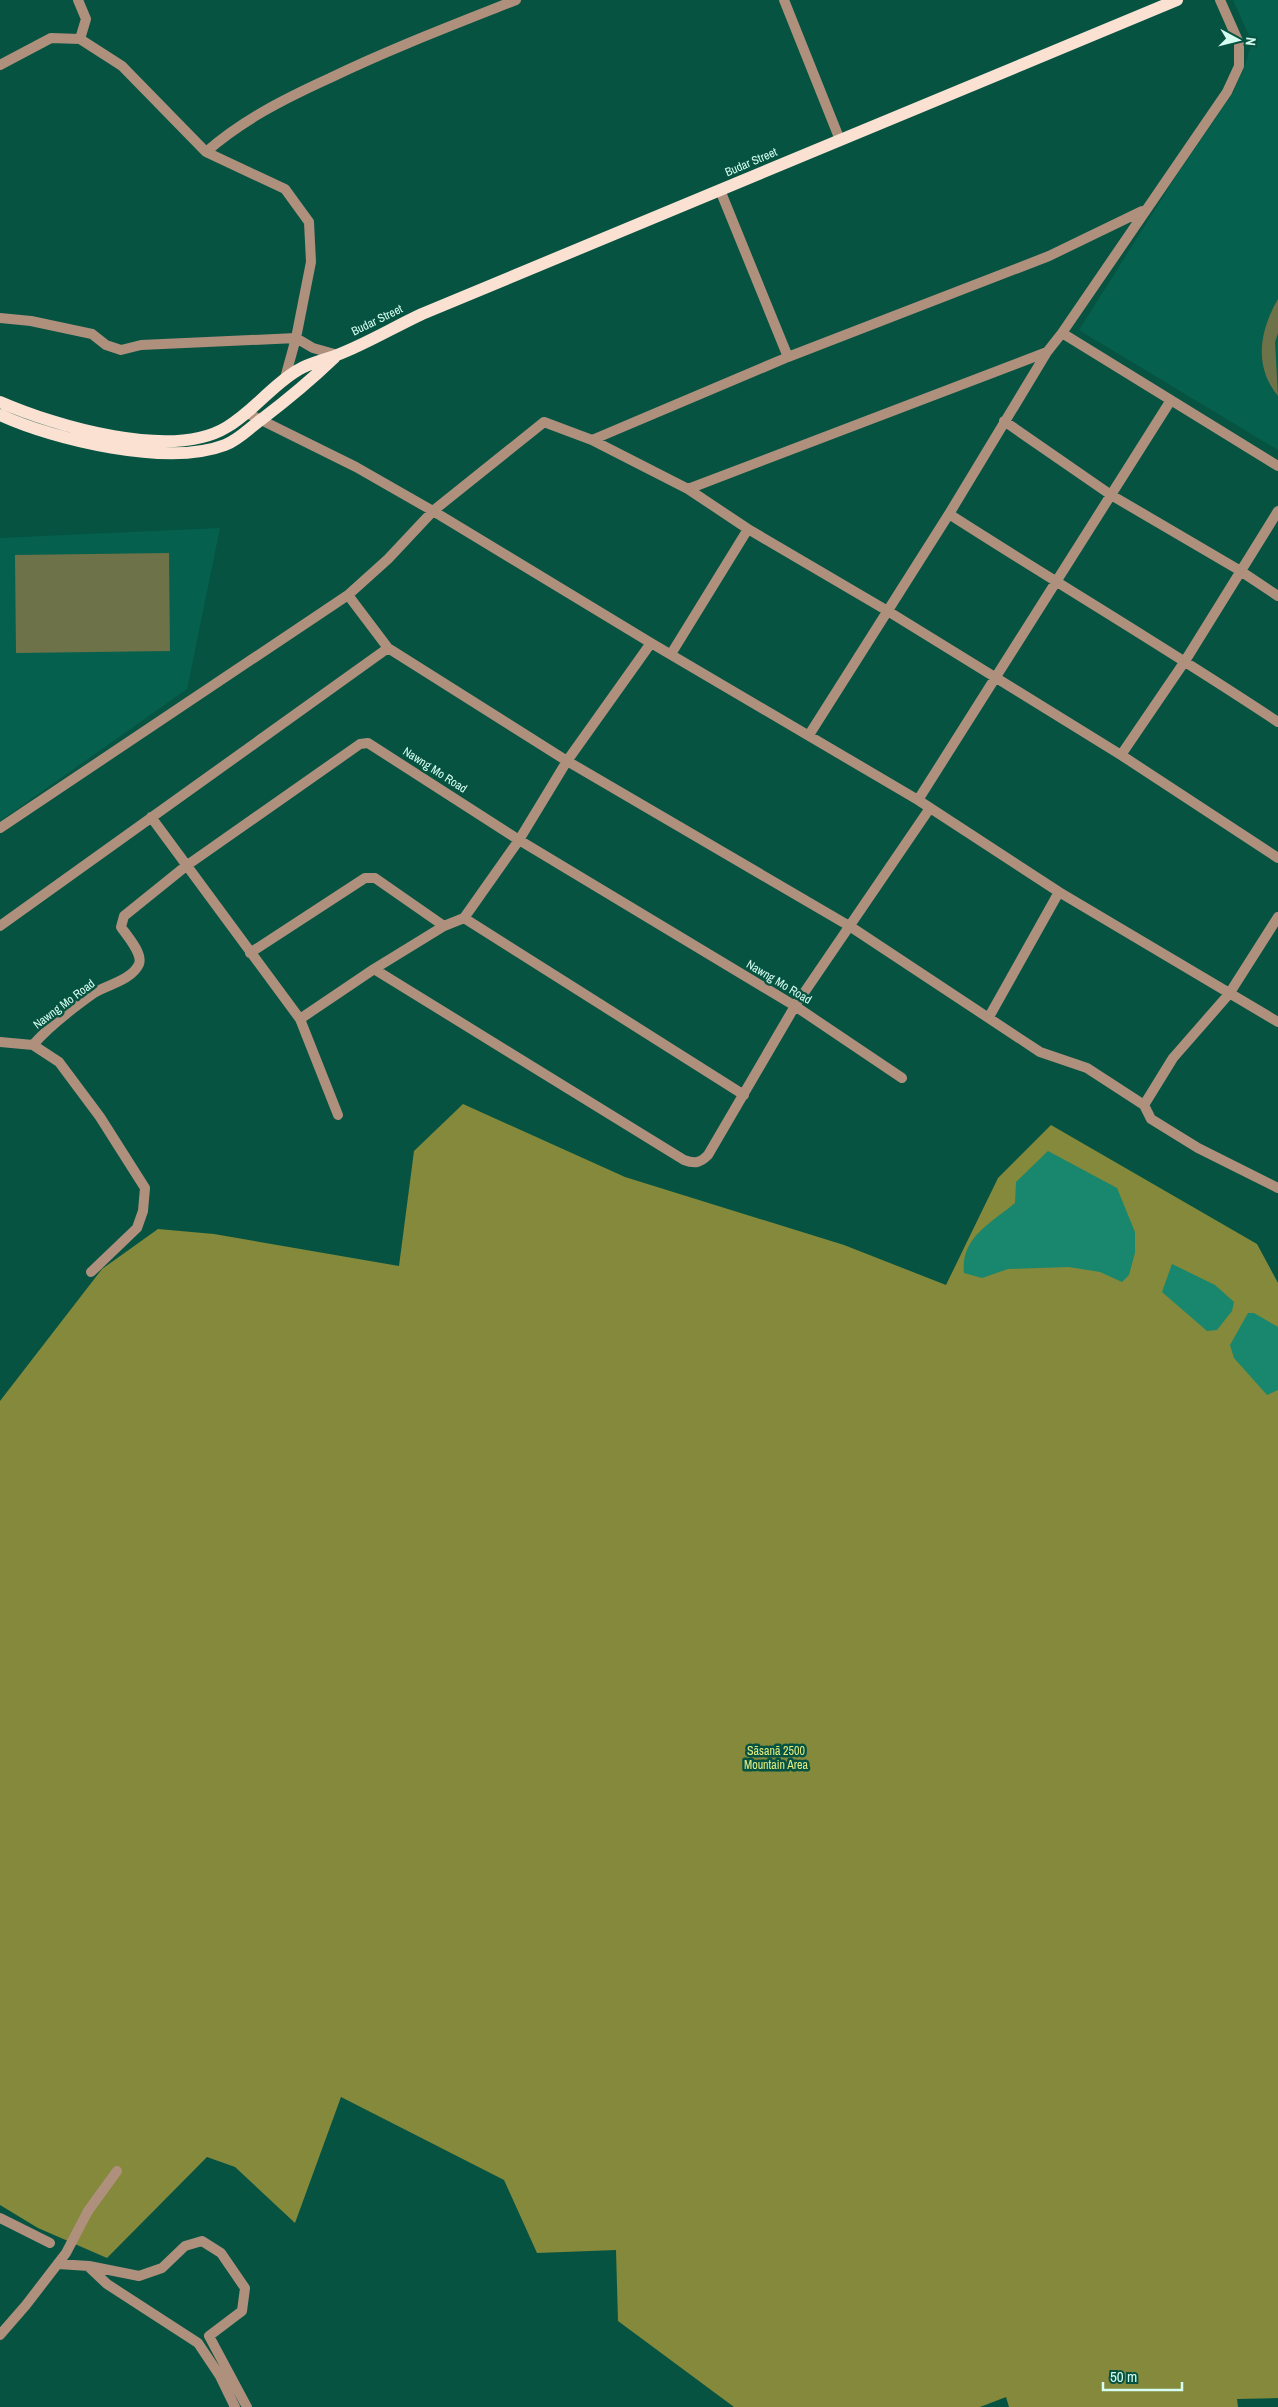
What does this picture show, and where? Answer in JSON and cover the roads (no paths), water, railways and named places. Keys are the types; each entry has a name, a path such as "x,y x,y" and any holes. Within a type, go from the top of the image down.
{"main road":[{"name":"Budar Street","path":"338,355 422,314 1177,0"},
{"path":"0,402 73,429 134,438 173,440 218,432 247,413 300,368 338,355"},
{"path":"0,415 68,438 134,450 174,454 210,450 242,437 260,420 307,384 338,355"}],"street":[{"path":"78,0 86,19 80,38"},
{"path":"206,152 227,133 297,93 369,60 516,0"},
{"path":"784,0 840,140"},
{"path":"809,735 886,610 949,514 1047,352 1062,333 1144,210 1227,92 1239,66 1239,43 1220,0"},
{"path":"0,65 51,38 80,38 122,66 206,152 284,189 309,222 311,262 286,378"},
{"path":"720,190 788,357"},
{"path":"592,440 788,357 1049,256 1144,210"},
{"path":"0,318 30,321 92,334 106,345 121,350 141,345 296,338 313,348 338,355"},
{"path":"1062,333 1278,466"},
{"path":"688,489 1047,352"},
{"path":"918,800 1171,400"},
{"path":"247,413 356,467 432,511 650,643 918,800 1059,892 1278,1022"},
{"path":"1004,421 1111,495 1239,570 1278,596"},
{"path":"0,828 348,594 388,559 432,511 544,422 592,440 688,489 748,528 1122,754 1278,858"},
{"path":"1122,754 1185,660 1239,570 1278,511"},
{"path":"949,514 1057,583 1185,660 1278,722"},
{"path":"671,654 748,528"},
{"path":"348,594 388,648 567,761 851,927 1040,1052 1087,1068 1144,1105 1152,1119 1198,1148 1278,1188"},
{"path":"300,1019 374,969 444,926 464,918 519,840 567,761 650,643"},
{"path":"0,926 388,648"},
{"name":"Nawng Mo Road","path":"33,1045 44,1031 96,992 134,971 139,963 139,955 121,927 124,916 186,866 360,744 368,743 519,840 795,1006 902,1078"},
{"path":"374,969 684,1160 700,1163 708,1155 795,1006 851,927 930,808"},
{"path":"151,818 300,1019 338,1115"},
{"path":"250,952 364,878 375,878 444,926"},
{"path":"989,1017 1059,892"},
{"path":"1144,1105 1173,1058 1229,994 1278,917"},
{"path":"464,918 744,1095"},
{"path":"0,1042 33,1045 59,1062 100,1117 145,1188 143,1211 137,1228 91,1272"},
{"path":"0,2335 58,2264 88,2211 117,2171"},
{"path":"0,2218 50,2244"},
{"path":"58,2264 89,2266 140,2276 162,2268 186,2246 202,2241 221,2253 245,2288 242,2311 198,2343"},
{"path":"89,2266 107,2284 198,2343 220,2376 235,2407"},
{"path":"209,2336 247,2407"}],"park label":[{"name":"Sāsanā 2500 Mountain Area","path":"776,1758"}]}
